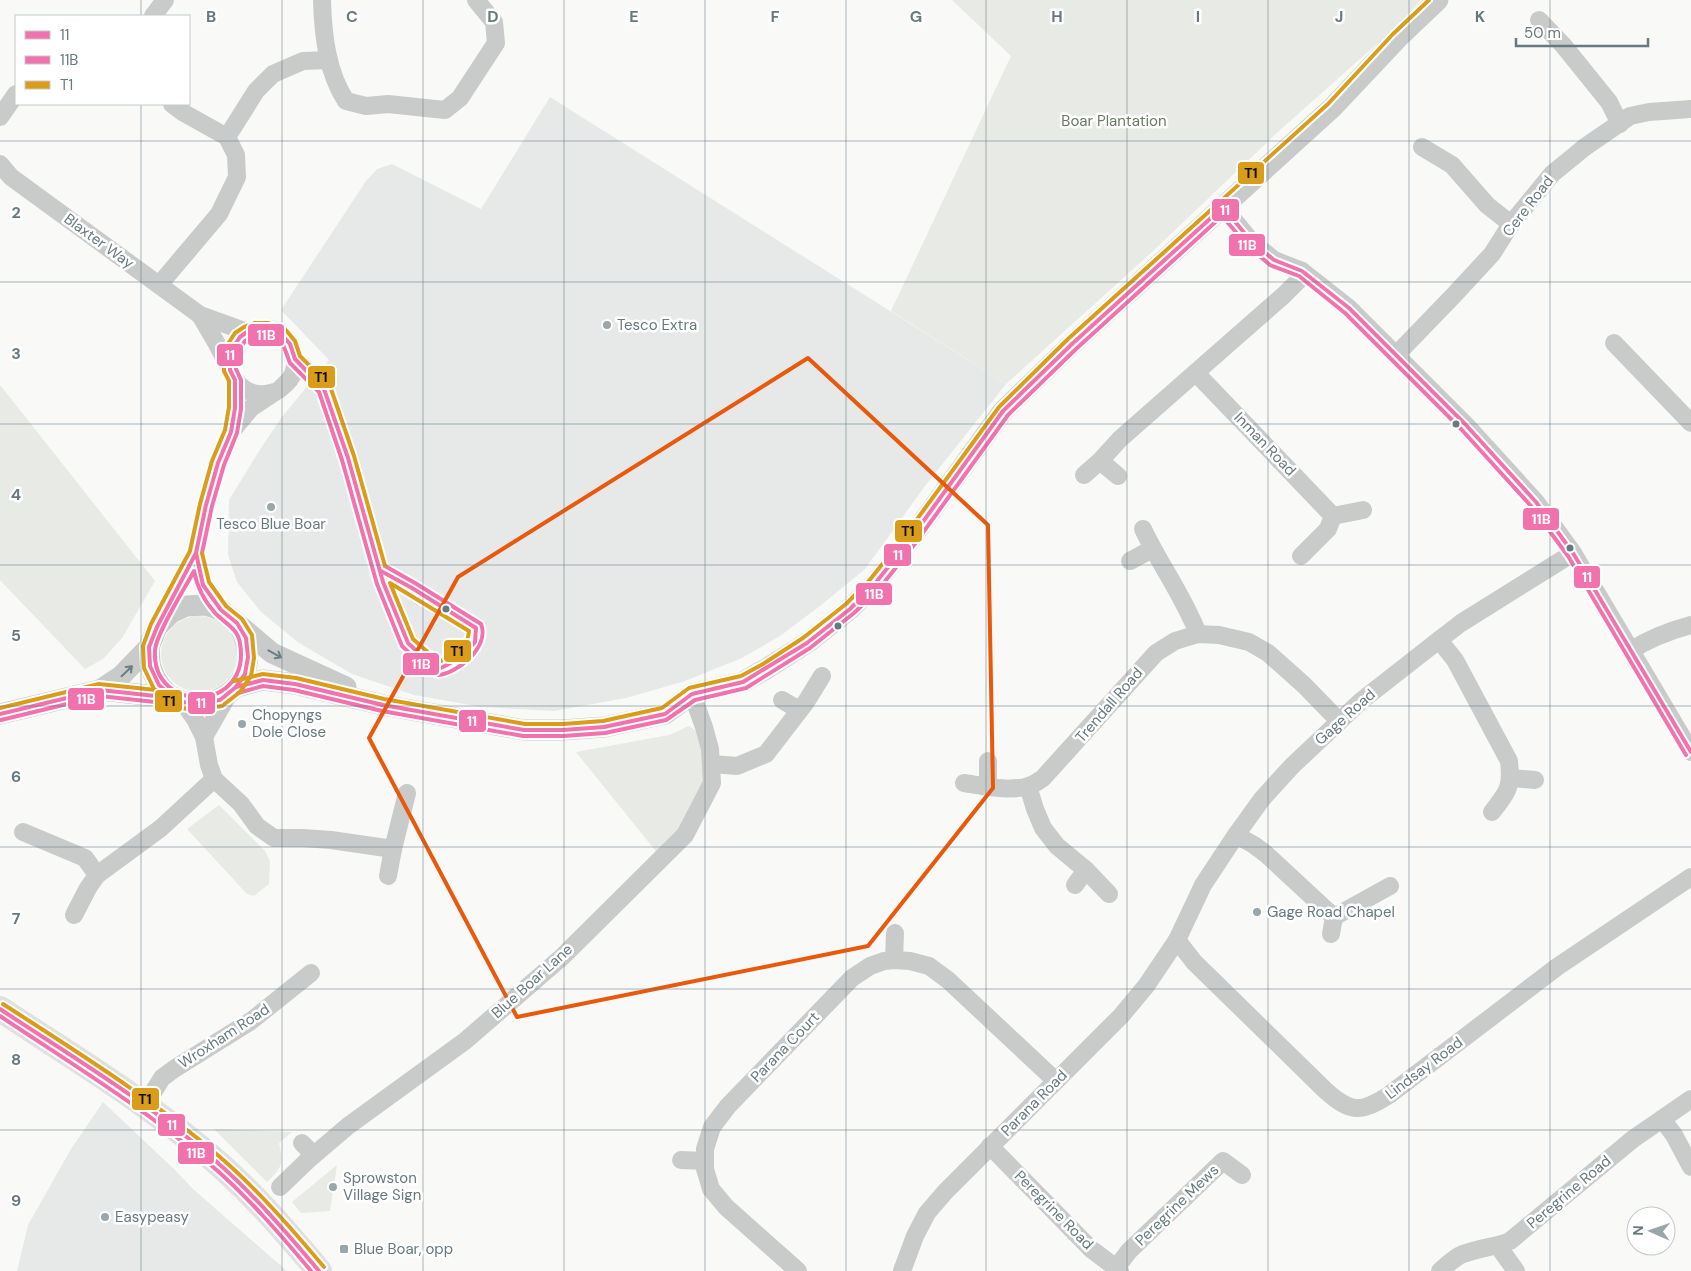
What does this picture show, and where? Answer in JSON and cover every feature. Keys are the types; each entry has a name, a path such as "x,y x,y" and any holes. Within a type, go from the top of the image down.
{"main road":[{"path":"0,1009 145,1105 200,1147 249,1192 319,1271"}],"street":[{"path":"154,15 165,0"},
{"path":"322,0 328,60 338,89 346,101 366,106 388,104 445,110 460,98 496,43 494,22 476,0"},
{"path":"100,690 179,700 195,704 220,700 232,691 263,680 304,686 383,705 524,730 563,730 604,727 665,714 692,694 743,682 807,643 850,609 874,586 909,542 1003,412 1072,344 1332,108 1398,38 1438,0"},
{"path":"1539,20 1609,102 1620,124"},
{"path":"227,137 256,91 272,74 303,61 328,60"},
{"path":"0,117 15,95"},
{"path":"159,285 219,214 237,177 236,155 227,137 173,105"},
{"name":"Cere Road","path":"1396,354 1492,254 1511,224 1552,174 1585,147 1630,116 1649,112 1691,109"},
{"path":"1422,147 1452,165 1487,205 1511,224"},
{"name":"Blaxter Way","path":"0,164 12,177 200,315 247,332"},
{"path":"1223,207 1251,241 1274,260 1302,271 1349,308 1466,425 1536,502 1573,553 1691,752"},
{"path":"1084,475 1100,462 1120,438 1284,295 1299,280 1302,271"},
{"name":"Blaxter Way","path":"200,315 233,375"},
{"path":"231,432 251,408 277,391 291,378 295,359 290,344 280,334 267,328 247,332 240,337 230,352 235,408 231,432 218,463 196,554 157,627 149,648 150,666 160,685 179,700 195,719 204,737 209,765 214,779 242,804 257,826 274,838 331,840 393,849"},
{"path":"1614,343 1691,424"},
{"name":"Inman Road","path":"1196,373 1333,516"},
{"path":"233,375 246,390 260,394 277,391"},
{"path":"1100,462 1118,476"},
{"path":"1301,556 1328,529 1333,516 1362,510"},
{"path":"1143,529 1152,549 1192,619 1198,634"},
{"path":"1130,561 1152,549"},
{"name":"Gage Road","path":"1177,940 1203,885 1236,835 1262,799 1292,766 1360,701 1438,640 1573,553"},
{"path":"196,554 203,585 221,610 272,653 383,705"},
{"path":"157,627 171,613 186,606 206,606 221,610"},
{"path":"204,737 232,691 245,674 248,657 246,638 238,624"},
{"path":"1630,651 1648,639 1691,625"},
{"name":"Trendall Road","path":"964,783 988,787 1014,788 1028,786 1044,778 1156,653 1175,641 1198,634 1219,635 1249,642 1268,653 1304,685 1339,721"},
{"path":"1438,640 1456,660 1510,761 1511,778 1507,793 1492,812"},
{"path":"0,714 100,690 121,676 149,648"},
{"path":"712,764 737,766 766,754 806,702 822,676"},
{"name":"Blue Boar Lane","path":"280,1187 348,1126 465,1041 562,957 686,835 712,784 712,764 704,727 692,694"},
{"path":"782,700 799,710"},
{"path":"988,761 988,787"},
{"path":"1511,778 1535,780"},
{"path":"74,915 97,875 161,828 214,779"},
{"path":"1028,786 1035,809 1044,828 1057,846 1086,870 1109,894"},
{"path":"388,876 407,793"},
{"path":"22,832 85,858 97,875"},
{"path":"1236,835 1266,854 1333,925 1390,886"},
{"path":"1075,885 1086,870"},
{"name":"Lindsay Road","path":"1177,940 1194,962 1326,1091 1339,1103 1355,1109 1372,1106 1389,1095 1558,967 1691,877"},
{"path":"894,960 895,933"},
{"name":"Parana Road","path":"902,1271 915,1236 927,1213 990,1146 1121,1016 1146,986 1177,940"},
{"name":"Parana Court","path":"798,1271 726,1207 711,1189 705,1169 705,1149 712,1127 728,1106 852,978 870,966 884,961 910,961 929,966 948,980 1056,1081"},
{"name":"Wroxham Road","path":"145,1105 162,1078 174,1068 251,1021 311,973"},
{"name":"Peregrine Road","path":"1440,1271 1461,1255 1478,1249 1498,1246 1510,1241 1633,1139 1691,1099"},
{"path":"1662,1119 1674,1135 1691,1167"},
{"path":"302,1143 312,1153 307,1161"},
{"name":"Peregrine Road","path":"990,1146 1091,1248 1118,1270"},
{"path":"681,1160 705,1161"},
{"name":"Peregrine Mews","path":"1118,1270 1129,1252 1223,1161 1242,1175"},
{"path":"1498,1246 1516,1271"}],"highlighted area":[{"path":"808,358 988,525 993,788 868,946 517,1017 369,738 458,577"}],"shaded area":[{"path":"550,97 1006,384 925,486 865,569 780,636 742,658 685,681 626,698 554,711 481,707 414,695 352,674 299,643 261,612 237,582 228,555 229,500 281,418 329,360 281,310 366,181 377,169 392,164 481,209"},
{"path":"103,1102 193,1189 287,1271 17,1271 28,1225 71,1149"}],"green space":[{"name":"Boar Plantation","path":"952,0 1421,0 1395,28 1280,130 1152,252 1006,384 891,311 1011,56"},
{"path":"0,385 155,581 122,638 103,659 85,669 0,580"},
{"path":"192,616 206,616 220,622 231,633 237,647 234,669 226,681 206,692 192,692 178,686 167,675 161,661 161,647 167,633 178,622"},
{"path":"689,726 704,736 709,791 659,855 576,752 669,735"},
{"path":"219,805 265,851 270,861 269,884 254,896 247,894 187,829"},
{"path":"214,1129 292,1132 279,1143 281,1161 279,1169 267,1182"},
{"path":"337,1165 330,1211 301,1213 292,1202"}],"transit line":[{"name":"T1","path":"234,681 263,674 296,678 384,699 525,724 563,724 603,721 662,708 689,688 741,676 763,664 803,638 846,604 868,582 904,537 999,407 1068,339 1328,104 1393,34 1429,0"},
{"name":"11","path":"236,687 263,680 295,684 383,705 524,730 563,730 604,727 665,714 692,694 743,682 807,643 850,609 873,586 909,541 1003,411 1072,344 1223,207 1251,241 1274,260 1302,271 1349,308 1466,425 1536,502 1573,553 1691,752"},
{"name":"11B","path":"238,693 263,686 294,690 382,711 523,736 563,736 605,733 666,720 695,700 746,688 810,648 854,613 878,590 914,545 1008,415 1076,349 1222,216 1247,245 1270,265 1299,276 1345,313 1461,429 1531,506 1568,556 1686,755"},
{"name":"T1","path":"202,553 209,582 226,606 242,619 252,635 254,658 251,676 240,692 222,706 195,710 181,708 171,703 154,689 144,668 143,646 151,624 190,551 212,461 225,430 229,407 229,381 224,371 224,350 235,333 244,327 255,323 268,323 285,329 295,341 300,356 330,386 354,456 385,566"},
{"name":"11","path":"196,553 206,505 218,463 231,432 235,408 235,380 230,370 230,352 240,337 247,332 256,329 267,329 280,333 290,344 295,359 324,389 348,458 383,582 408,643 427,661 439,669 462,657 475,642 476,628 381,571"},
{"name":"11B","path":"202,553 212,506 224,465 237,433 241,409 241,380 236,369 236,354 245,341 257,335 266,335 277,338 284,347 290,363 319,392 342,460 377,584 402,646 423,666 438,675 463,664 477,650 483,633 481,624 385,566"},
{"name":"11","path":"196,553 203,585 221,610 237,623 246,638 248,657 245,674 236,687 220,700 195,704 174,698 159,685 150,666 149,647 157,627 196,553"},
{"name":"11B","path":"194,571 199,588 208,604 234,630 240,643 240,666 231,683 217,693 200,697 183,695 168,686 158,671 155,650 165,622 194,571"},
{"name":"T1","path":"390,583 469,631 463,647 439,662 413,639 390,583"},
{"name":"T1","path":"0,708 99,684 175,692"},
{"name":"11","path":"0,714 100,690 174,698"},
{"name":"11B","path":"1,720 100,696 173,704"},
{"name":"T1","path":"3,1004 168,1115 220,1157 261,1196 324,1267"},
{"name":"11","path":"0,1009 112,1082 192,1141 245,1188 319,1271"},
{"name":"11B","path":"0,1016 108,1088 187,1145 251,1203 311,1271"}],"place":[{"name":"Tesco Extra","path":"607,325"},
{"name":"Tesco Blue Boar","path":"271,507"},
{"name":"Chopyngs Dole Close","path":"242,724"},
{"name":"Gage Road Chapel","path":"1257,912"},
{"name":"Sprowston Village Sign","path":"333,1187"},
{"name":"Easypeasy","path":"105,1217"},
{"name":"Blue Boar, opp","path":"344,1249"}]}
